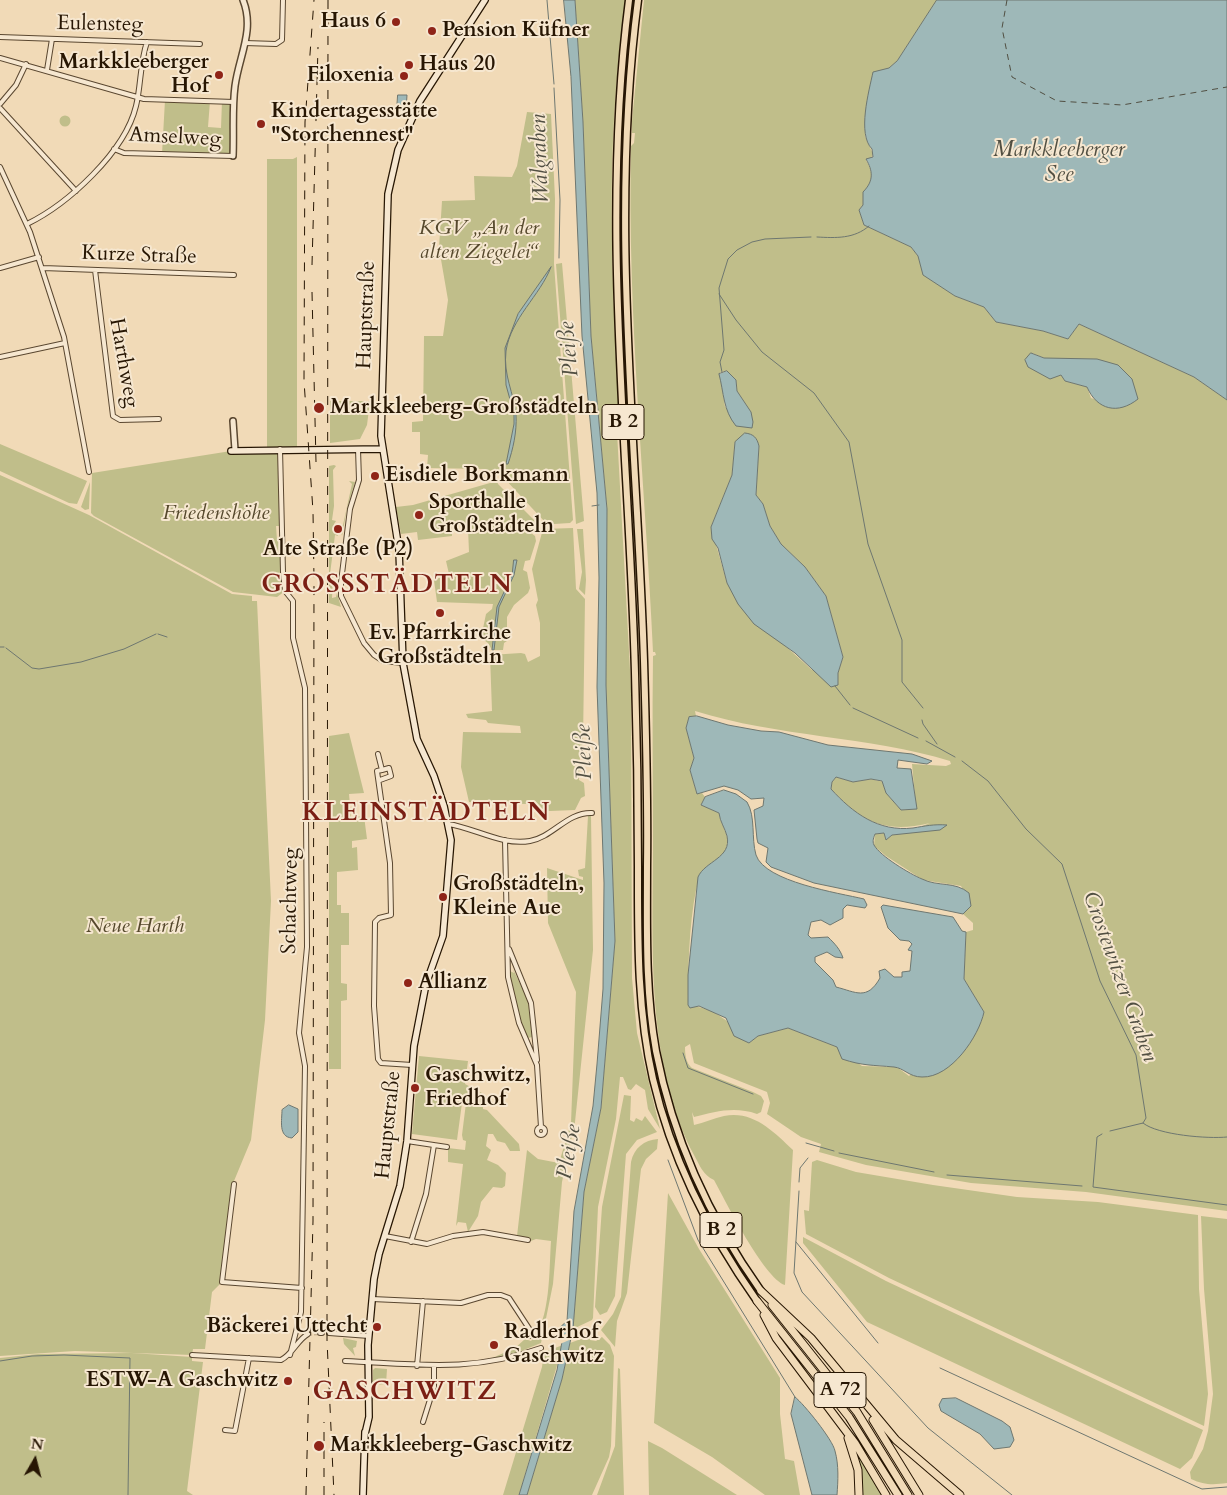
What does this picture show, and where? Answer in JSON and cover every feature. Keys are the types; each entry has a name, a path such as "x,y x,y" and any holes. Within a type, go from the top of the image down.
{"highway":[{"name":"B 2","path":"629,0 618,101 615,243 634,622 638,792 638,955 641,1006 648,1052 660,1108 686,1179 721,1247 757,1301"},
{"name":"B 2","path":"638,0 626,122 624,243 627,345 643,618 647,794 647,936 651,1013 662,1077 684,1151 719,1225 761,1291"},
{"path":"761,1291 795,1321 903,1448 960,1495"},
{"name":"A 72","path":"761,1291 857,1412 908,1495"},
{"path":"757,1301 776,1338 855,1443 886,1495"},
{"name":"A 72","path":"757,1301 854,1424 898,1495"},
{"path":"859,1398 919,1495"},
{"path":"827,1404 853,1452 858,1470 859,1495"}],"main road":[{"name":"Hauptstraße","path":"363,1495 365,1434 369,1405 368,1362 372,1299 379,1254 400,1186 407,1141 412,1065 426,984 443,936 449,848 449,825 444,806 417,740 403,663 399,550 382,449 381,389 390,179 398,150 420,101 485,0"},
{"path":"233,450 382,449"}],"street":[{"path":"234,156 235,83 249,18 243,0"},
{"path":"245,43 276,44 282,40 283,0"},
{"name":"Eulensteg","path":"0,37 200,44"},
{"path":"46,70 52,39"},
{"path":"27,224 43,216 76,191 114,149 128,126 137,97 147,42"},
{"path":"0,58 137,97 234,102"},
{"path":"0,104 16,85 26,64"},
{"path":"0,108 76,191"},
{"name":"Amselweg","path":"114,149 124,153 234,156"},
{"path":"0,167 27,224 43,268 65,343 89,472"},
{"path":"0,268 39,257"},
{"name":"Kurze Straße","path":"43,268 234,275"},
{"name":"Harthweg","path":"95,270 113,416 120,420 159,420"},
{"path":"0,357 65,343"},
{"path":"232,421 233,450"},
{"name":"Schachtweg","path":"280,449 283,577 286,591 293,601 293,638 303,674 306,697 307,947 300,1033 305,1066 302,1312 290,1355"},
{"path":"358,449 359,480 350,509 341,596 364,643 374,656 383,661 403,663"},
{"path":"378,754 382,770"},
{"path":"380,780 391,776 389,768 377,771 380,780 390,863 391,915 379,918 375,922 374,1006 378,1059 381,1063 412,1065"},
{"path":"449,825 505,840 532,841 573,817 592,813"},
{"path":"505,840 508,977 513,1002 537,1065"},
{"path":"507,946 530,1003 541,1127"},
{"path":"407,1141 447,1147"},
{"path":"412,1242 426,1194 434,1145"},
{"path":"234,1184 222,1282 302,1288"},
{"path":"385,1236 412,1242 432,1243 454,1236 483,1232 528,1240"},
{"path":"372,1299 461,1303 488,1295 501,1295 509,1298 530,1330 530,1336"},
{"path":"417,1366 423,1301"},
{"path":"329,1333 369,1336"},
{"path":"192,1355 281,1360 290,1355 301,1339 308,1334"},
{"path":"344,1362 417,1366 492,1362 541,1348"},
{"path":"225,1430 235,1432 249,1358"},
{"path":"423,1422 434,1387 434,1366"}],"green space":[{"path":"575,0 626,0 615,108 612,216 614,324 620,432 617,432 631,688 632,978 637,1033 660,1129 648,1109 645,1090 636,1084 631,1090 628,1089 623,1077 620,1077 616,1119 598,1207 593,1318 573,1329 584,1192 601,1108 615,941 606,685 607,509 591,336 583,122"},
{"path":"644,0 937,0 897,61 889,68 867,102 865,136 873,154 870,160 866,160 871,172 871,180 864,192 863,205 859,210 864,225 911,247 918,256 924,275 955,296 984,307 996,322 1043,331 1068,339 1079,324 1194,377 1227,400 1227,1211 1086,1192 971,1183 866,1165 819,1152 821,1144 801,1137 767,1114 770,1103 767,1092 694,1063 690,1044 685,1047 685,1053 687,1061 692,1068 753,1092 761,1096 764,1101 761,1112 757,1114 732,1110 694,1117 692,1112 694,1125 724,1116 744,1116 762,1124 793,1150 785,1285 776,1279 756,1255 714,1180 704,1173 700,1166 678,1119 667,1081 659,1042 655,1002 653,961 653,656 656,655 653,652 634,336 630,209 631,146 634,143 635,133 632,133","holes":["1032,353 1044,358 1119,408 1091,398 1087,387 1065,381 1062,375 1055,376","727,371 736,380 737,391 751,412 725,407 720,372","735,442 759,446 756,495 763,504 770,526 781,544 805,567 826,596 843,657 838,673 812,670 780,641 727,583 711,527 732,475","695,711 726,720 887,746 950,761 951,764 946,766 912,764 916,809 901,810 886,793 883,782 871,779 853,782 836,777 832,782 831,789 853,810 875,822 887,826 900,827 930,823 907,832 892,835 886,840 884,833 875,834 874,846 923,880 961,886 971,906 963,914 973,923 973,930 966,932 964,979 984,1012 909,1076 897,1067 862,1066 837,1047 788,1028 758,1036 749,1043 715,1013 688,1005 690,932 696,890 702,878 725,852 728,842 719,813 701,805 705,797 702,793 697,794 690,770 694,758 686,728 689,717 696,716"]},
{"path":"165,100 210,101 208,127 221,128 222,101 234,102 233,156 162,154"},
{"name":"KGV „An der alten Ziegelei“","path":"527,112 551,114 555,199 554,264 573,520 570,523 554,524 545,522 503,477 485,469 427,468 428,455 420,454 420,432 412,432 412,422 423,421 424,336 443,336 448,300 439,248 442,201 475,200 474,176 512,177 517,166"},
{"path":"63,116 67,116 70,121 69,125 63,126 60,123 60,119"},
{"name":"Friedenshöhe","path":"297,157 297,449 281,449 283,526 276,526 277,540 283,541 285,591 277,597 233,592 94,516 91,513 92,473 231,451 267,449 267,159 293,159"},
{"path":"562,263 584,521 576,524 556,264"},
{"path":"330,401 370,401 367,425 360,439 330,443"},
{"path":"0,444 87,481 77,504 69,503 0,471"},
{"path":"329,466 336,466 333,470 334,506 332,520 336,521 334,524 338,536 335,535 330,574 333,576 332,598 336,597 337,593 341,607 329,603"},
{"name":"Neue Harth","path":"0,475 89,515 232,594 252,596 252,601 257,601 271,901 265,1020 251,1140 234,1181 222,1282 212,1292 205,1349 193,1349 192,1355 75,1351 0,1356"},
{"path":"349,481 355,482 347,508 342,536 340,525 343,525 352,484"},
{"path":"497,481 537,523 531,533 535,536 536,541 530,560 525,561 523,570 527,572 530,588 528,593 514,605 507,617 507,641 504,643 503,650 492,650 488,643 481,638 486,614 492,609 493,604 437,602 434,580 449,574 446,561 469,552 468,528 452,522 452,536 418,540 417,532 401,534 396,507 413,505"},
{"path":"90,482 89,509 85,510 81,507"},
{"path":"573,528 576,589 585,599 583,742 580,755 579,780 584,783 585,796 581,798 575,810 550,811 538,810 527,804 469,802 461,767 463,732 521,733 520,726 488,723 486,720 468,718 466,714 492,711 490,655 521,653 525,654 528,662 540,656 540,623 536,605 538,600 532,569 543,529"},
{"path":"577,529 583,529 585,595 579,589 582,572"},
{"path":"349,733 364,793 349,794 351,817 364,816 367,839 352,841 352,848 357,847 358,870 337,872 337,905 341,905 341,913 349,913 349,945 341,945 341,983 347,984 347,1000 341,1001 341,1069 329,1069 329,736"},
{"path":"588,816 591,816 593,950 575,1122 562,1182 553,1284 541,1343 519,1352 490,1359 515,1348 525,1339 531,1341 538,1332 546,1308 551,1241 536,1239 528,1242 528,1238 517,1236 527,1150 538,1159 559,1163 571,1123 576,992 548,923 547,868 583,880 583,877 579,876 578,870 585,868"},
{"path":"513,969 529,1003 533,1037 527,1038 521,1022 510,977 510,971 514,973"},
{"path":"419,1056 468,1061 465,1084 482,1093 483,1109 487,1110 519,1144 520,1151 510,1151 505,1143 497,1141 493,1134 488,1134 486,1146 491,1150 487,1160 498,1165 506,1173 505,1186 502,1188 493,1187 481,1202 478,1216 468,1232 466,1223 458,1222 456,1226 463,1164 448,1162 448,1148 465,1150 466,1141 463,1140 462,1135 466,1103 462,1103 457,1140 412,1134"},
{"path":"624,1095 631,1096 630,1120 634,1122 636,1118 642,1121 645,1116 657,1132 637,1140 626,1154 615,1296 607,1312 600,1315 595,1307 602,1207"},
{"path":"658,1139 657,1149 646,1159 641,1169 627,1293 617,1321 615,1347 601,1330 613,1314 621,1297 632,1157 644,1143"},
{"path":"817,1160 856,1172 933,1185 1017,1197 1098,1202 1198,1215 1199,1289 1208,1394 1204,1426 889,1278 806,1234 804,1210 809,1211 812,1162"},
{"path":"668,1193 699,1249 780,1378 780,1414 785,1459 794,1461 800,1495 765,1495 712,1457 654,1423"},
{"path":"1201,1216 1227,1219 1227,1483 1217,1484 1191,1479 1190,1472 1203,1449 1208,1431 1213,1394 1204,1289"},
{"path":"803,1237 886,1281 1203,1430 1192,1458 1180,1469 867,1322 803,1243"},
{"path":"589,1336 590,1340 596,1341 602,1337 610,1345 614,1356 609,1457 592,1495 527,1495 562,1379 570,1343"},
{"path":"343,1338 357,1341 356,1347 353,1348 355,1356 344,1344"},
{"path":"563,1345 519,1495 503,1495 542,1367 544,1352"},
{"path":"132,1353 192,1357 192,1361 203,1362 187,1491 193,1495 0,1495 0,1358 38,1354"},
{"path":"375,1368 387,1369 386,1384 373,1385 373,1370"},
{"path":"618,1368 620,1369 624,1495 597,1495 615,1446"},
{"path":"488,1439 500,1441 498,1452 486,1450"},
{"path":"648,1441 662,1448 737,1495 649,1495"},
{"path":"857,1451 884,1495 861,1495"}],"water":[{"path":"564,0 575,0 583,122 591,336 607,509 606,685 615,941 601,1108 584,1192 573,1329 562,1379 527,1495 519,1495 557,1370 564,1330 558,1329 567,1321 574,1211 593,1106 603,989 604,883 597,687 599,578 597,493 582,336 571,77"},
{"name":"Markkleeberger See","path":"937,0 1227,0 1227,400 1194,377 1079,324 1068,339 1043,331 996,322 984,307 955,296 923,275 918,256 911,247 864,225 859,210 863,205 863,192 871,180 871,172 866,159 873,157 872,149 865,133 865,112 873,72 889,68 897,61"},
{"path":"398,95 407,95 406,110 397,110"},
{"path":"551,267 514,328 509,339 505,358 505,348 518,314"},
{"path":"1031,353 1044,358 1097,359 1118,365 1132,379 1138,399 1123,407 1109,408 1102,405 1091,395 1087,387 1065,381 1061,375 1050,379 1028,367 1025,360"},
{"path":"505,363 516,415 513,446 508,464 506,464 514,424 514,414 506,385"},
{"path":"727,371 736,380 737,391 751,412 752,428 736,426 729,414 724,401 719,374"},
{"path":"745,433 755,437 759,446 756,495 763,504 770,526 781,544 805,567 826,596 843,657 838,673 838,685 831,687 795,653 754,624 738,604 727,583 718,548 712,539 711,527 732,475 735,442"},
{"path":"514,560 517,560 514,575 499,607 494,650 492,650 497,607 512,575"},
{"path":"697,716 728,725 779,732 828,745 912,754 932,761 927,764 898,760 897,768 911,769 917,809 901,810 886,793 882,781 871,779 853,782 836,777 832,782 831,789 857,813 877,824 900,828 947,825 940,830 892,835 886,840 884,833 875,834 873,844 889,859 917,877 934,883 952,885 964,889 969,893 971,906 963,914 814,883 771,867 766,862 768,848 758,843 754,810 763,806 764,798 751,799 738,790 724,786 697,794 690,770 694,758 686,728 689,717"},
{"path":"724,790 736,794 747,802 752,814 756,855 762,864 773,872 804,885 864,899 867,905 865,908 847,905 843,909 843,918 830,925 821,920 811,922 808,935 811,938 828,937 842,955 843,958 835,957 827,952 815,957 815,962 833,980 836,987 861,993 866,992 880,978 879,971 885,969 894,977 902,977 902,972 910,971 912,951 908,950 912,944 909,941 900,940 888,928 881,907 883,905 953,917 962,931 966,932 964,979 984,1012 970,1043 953,1063 943,1071 933,1075 917,1077 898,1068 862,1064 842,1059 837,1047 788,1028 758,1036 749,1043 734,1036 726,1018 699,1006 690,1008 688,1005 688,975 698,877 706,867 722,854 726,849 727,843 727,836 719,813 701,805 705,797"},
{"path":"289,1105 298,1109 298,1132 292,1138 285,1135 282,1127 282,1110"},
{"path":"795,1397 818,1422 833,1446 838,1467 837,1495 812,1495 791,1414"},
{"path":"956,1398 1002,1421 1010,1427 1014,1440 1010,1447 994,1449 980,1434 941,1411 939,1405 942,1399"}],"pier":[{"path":"575,1330 574,1338 560,1344 561,1336"}],"waterway":[{"name":"Walgraben","path":"547,0 554,84"},
{"name":"Walgraben","path":"554,88 560,200 559,258"},
{"name":"Crostewitzer Graben","path":"817,237 851,235 869,226"},
{"name":"Crostewitzer Graben","path":"722,372 720,362 724,350 719,288 728,259 737,250 752,242 765,239 811,237"},
{"path":"719,294 736,320 762,352 814,393 849,442 868,544 902,640 902,682 923,708"},
{"path":"592,506 599,505"},
{"path":"6,648 32,668 39,669 81,662 124,649 156,634"},
{"path":"158,634 167,637"},
{"name":"Crostewitzer Graben","path":"835,686 850,705"},
{"name":"Crostewitzer Graben","path":"853,708 918,738"},
{"path":"922,720 937,744"},
{"name":"Crostewitzer Graben","path":"926,741 955,757"},
{"name":"Crostewitzer Graben","path":"962,761 988,781 1026,829 1062,864 1100,981 1136,1055 1146,1118 1143,1123"},
{"path":"683,1053 688,1068 753,1094"},
{"path":"1110,1131 1143,1123 1160,1131 1171,1133 1196,1137 1227,1137"},
{"path":"1102,1134 1097,1137 1093,1187 1227,1205"},
{"path":"806,1143 834,1151"},
{"path":"839,1153 934,1172"},
{"path":"799,1182 800,1168 808,1158"},
{"path":"668,1160 698,1240 795,1397"},
{"path":"947,1175 1082,1186"},
{"path":"799,1191 794,1273 802,1292 928,1428 1012,1495"},
{"path":"796,1242 878,1343"},
{"path":"0,1361 32,1356 64,1355 130,1358 128,1495"},
{"path":"940,1368 1202,1489 1227,1487"}],"ferry route":[{"path":"1007,0 1002,28 1012,77 1057,101 1122,105 1227,87"}],"tunnel":[{"path":"308,1334 320,1333"}],"railway":[{"path":"306,1495 313,1221 314,579 313,511 304,381 305,122 314,0"},
{"path":"328,0 327,1340 334,1495"},
{"path":"312,265 318,47"},
{"path":"312,292 316,462"},
{"path":"324,1422 324,1495"}],"place":[{"name":"Haus 6","path":"396,22"},
{"name":"Pension Küfner","path":"432,31"},
{"name":"Haus 20","path":"409,65"},
{"name":"Markkleeberger Hof","path":"219,75"},
{"name":"Filoxenia","path":"404,76"},
{"name":"Kindertagesstätte \"Storchennest\"","path":"261,124"},
{"name":"Markkleeberg-Großstädteln","path":"319,408"},
{"name":"Eisdiele Borkmann","path":"375,476"},
{"name":"Sporthalle Großstädteln","path":"419,515"},
{"name":"Alte Straße (P2)","path":"338,529"},
{"name":"Ev. Pfarrkirche Großstädteln","path":"440,613"},
{"name":"Großstädteln, Kleine Aue","path":"443,897"},
{"name":"Allianz","path":"408,983"},
{"name":"Gaschwitz, Friedhof","path":"415,1088"},
{"name":"Bäckerei Uttecht","path":"377,1327"},
{"name":"Radlerhof Gaschwitz","path":"494,1345"},
{"name":"ESTW-A Gaschwitz","path":"288,1381"},
{"name":"Markkleeberg-Gaschwitz","path":"319,1446"}],"district":[{"name":"GROSSSTÄDTELN","path":"387,586"},
{"name":"KLEINSTÄDTELN","path":"426,814"},
{"name":"GASCHWITZ","path":"405,1393"}],"water label":[{"name":"Pleiße","path":"570,349"},
{"name":"Pleiße","path":"585,752"},
{"name":"Pleiße","path":"570,1152"}]}
